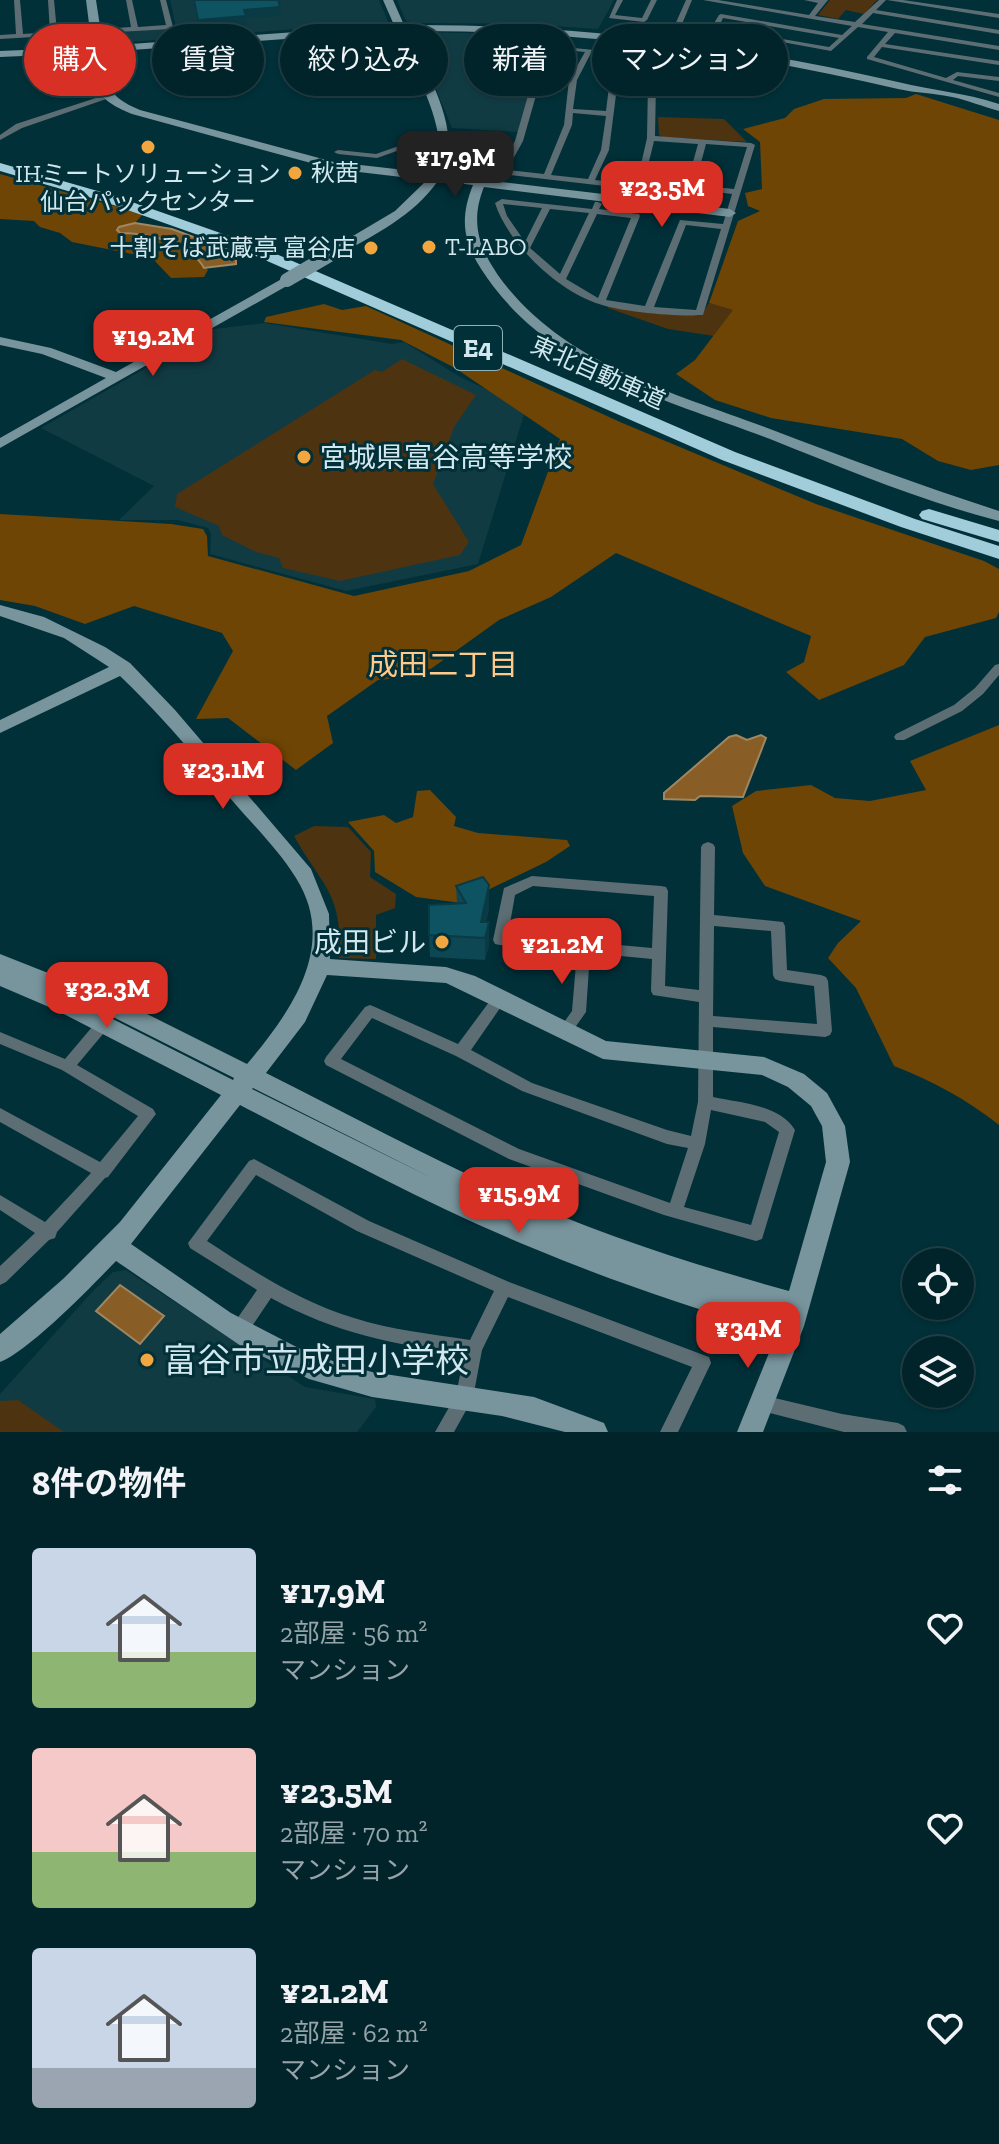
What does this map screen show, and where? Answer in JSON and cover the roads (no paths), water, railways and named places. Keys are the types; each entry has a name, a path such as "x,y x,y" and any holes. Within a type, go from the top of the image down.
{"highway":[{"name":"東北自動車道","path":"0,159 145,201 287,252 650,414 855,493 999,539"},
{"name":"東北自動車道","path":"0,167 103,196 216,235 290,264 729,458 999,553"},
{"path":"952,539 999,559"}],"street":[{"path":"17,0 20,36"},
{"path":"51,0 53,24"},
{"path":"91,0 95,24"},
{"path":"129,0 134,24"},
{"path":"136,30 170,27 163,0"},
{"path":"388,0 398,24"},
{"path":"620,0 611,17 644,20 654,0"},
{"path":"678,24 689,0"},
{"path":"706,0 999,48"},
{"path":"807,0 824,1"},
{"path":"788,42 831,49 883,0"},
{"path":"890,0 999,16"},
{"path":"811,16 824,1"},
{"path":"872,11 999,32"},
{"path":"717,24 721,16 768,24"},
{"path":"788,27 844,37"},
{"path":"448,28 532,29 592,34"},
{"path":"893,31 869,58 999,95"},
{"path":"0,37 24,36"},
{"path":"136,47 280,37"},
{"path":"880,45 999,63"},
{"path":"592,51 553,47 537,78 519,141 502,172 636,187"},
{"path":"547,176 562,143 573,80 589,51"},
{"path":"0,54 24,53"},
{"path":"788,60 921,92 957,94 999,108"},
{"path":"949,79 957,74 999,79"},
{"path":"0,444 406,209 434,178 444,154 445,141 427,96"},
{"path":"591,181 605,150 613,96"},
{"path":"630,201 651,138 652,96"},
{"path":"0,138 19,126 108,97 136,112 296,158 434,178 730,213"},
{"path":"570,111 611,114"},
{"path":"601,302 636,216 548,205 499,203 505,223 526,248 562,279 601,302 700,313 751,145 651,138"},
{"path":"338,152 377,156 410,144 445,141"},
{"path":"703,141 690,187 736,192"},
{"path":"480,183 468,218 472,242 507,299 556,341 620,375 695,406 870,473 999,516"},
{"path":"562,279 601,197"},
{"path":"526,248 548,205"},
{"path":"649,308 683,222 726,227"},
{"path":"0,341 46,351 117,377"},
{"path":"0,610 42,621 80,637 141,682 304,874 319,907 322,924 318,966 302,1007 114,1246 46,1312 0,1350"},
{"path":"0,727 124,667"},
{"path":"900,737 958,708 979,691 999,668"},
{"path":"675,1211 697,1144 705,1102 708,847"},
{"path":"659,954 500,940 509,892 532,881 661,891 658,991 706,997"},
{"path":"706,1021 825,1031 821,981 780,975 778,926 707,920"},
{"path":"564,1032 579,1012 584,948"},
{"path":"0,962 121,1011 243,1084 260,1103 381,1166 542,1241 684,1294 794,1316"},
{"path":"318,966 446,975 500,998 603,1050 764,1066 788,1075 810,1089 828,1111 838,1146 838,1162 794,1316 750,1432"},
{"path":"0,977 558,1226 702,1278 794,1316"},
{"path":"461,1052 500,998"},
{"path":"697,1144 667,1137 527,1087 461,1052 370,1011 331,1061 514,1154 675,1211 756,1234 787,1130 769,1116 705,1102"},
{"path":"67,1066 103,1024"},
{"path":"0,1038 67,1066 148,1114 103,1172 49,1233 0,1277"},
{"path":"0,1114 103,1172"},
{"path":"474,1349 376,1332 336,1320 268,1289 196,1243 254,1166 363,1226 504,1288 703,1363 669,1432"},
{"path":"0,1202 49,1233"},
{"path":"114,1246 238,1332 286,1359 339,1377 388,1388 518,1406 568,1419 593,1432"},
{"path":"444,1432 464,1398 474,1349 504,1288"},
{"path":"238,1332 268,1289"},
{"path":"762,1403 842,1423 898,1432"}],"place":[{"name":"IHミートソリューション 仙台パックセンター","path":"148,147"},
{"name":"秋茜","path":"295,173"},
{"name":"T-LABO","path":"429,247"},
{"name":"十割そば武蔵亭 富谷店","path":"371,248"},
{"name":"宮城県富谷高等学校","path":"304,457"},
{"name":"成田ビル","path":"442,942"},
{"name":"富谷市立成田小学校","path":"147,1360"}],"district":[{"name":"成田二丁目","path":"443,665"}]}
